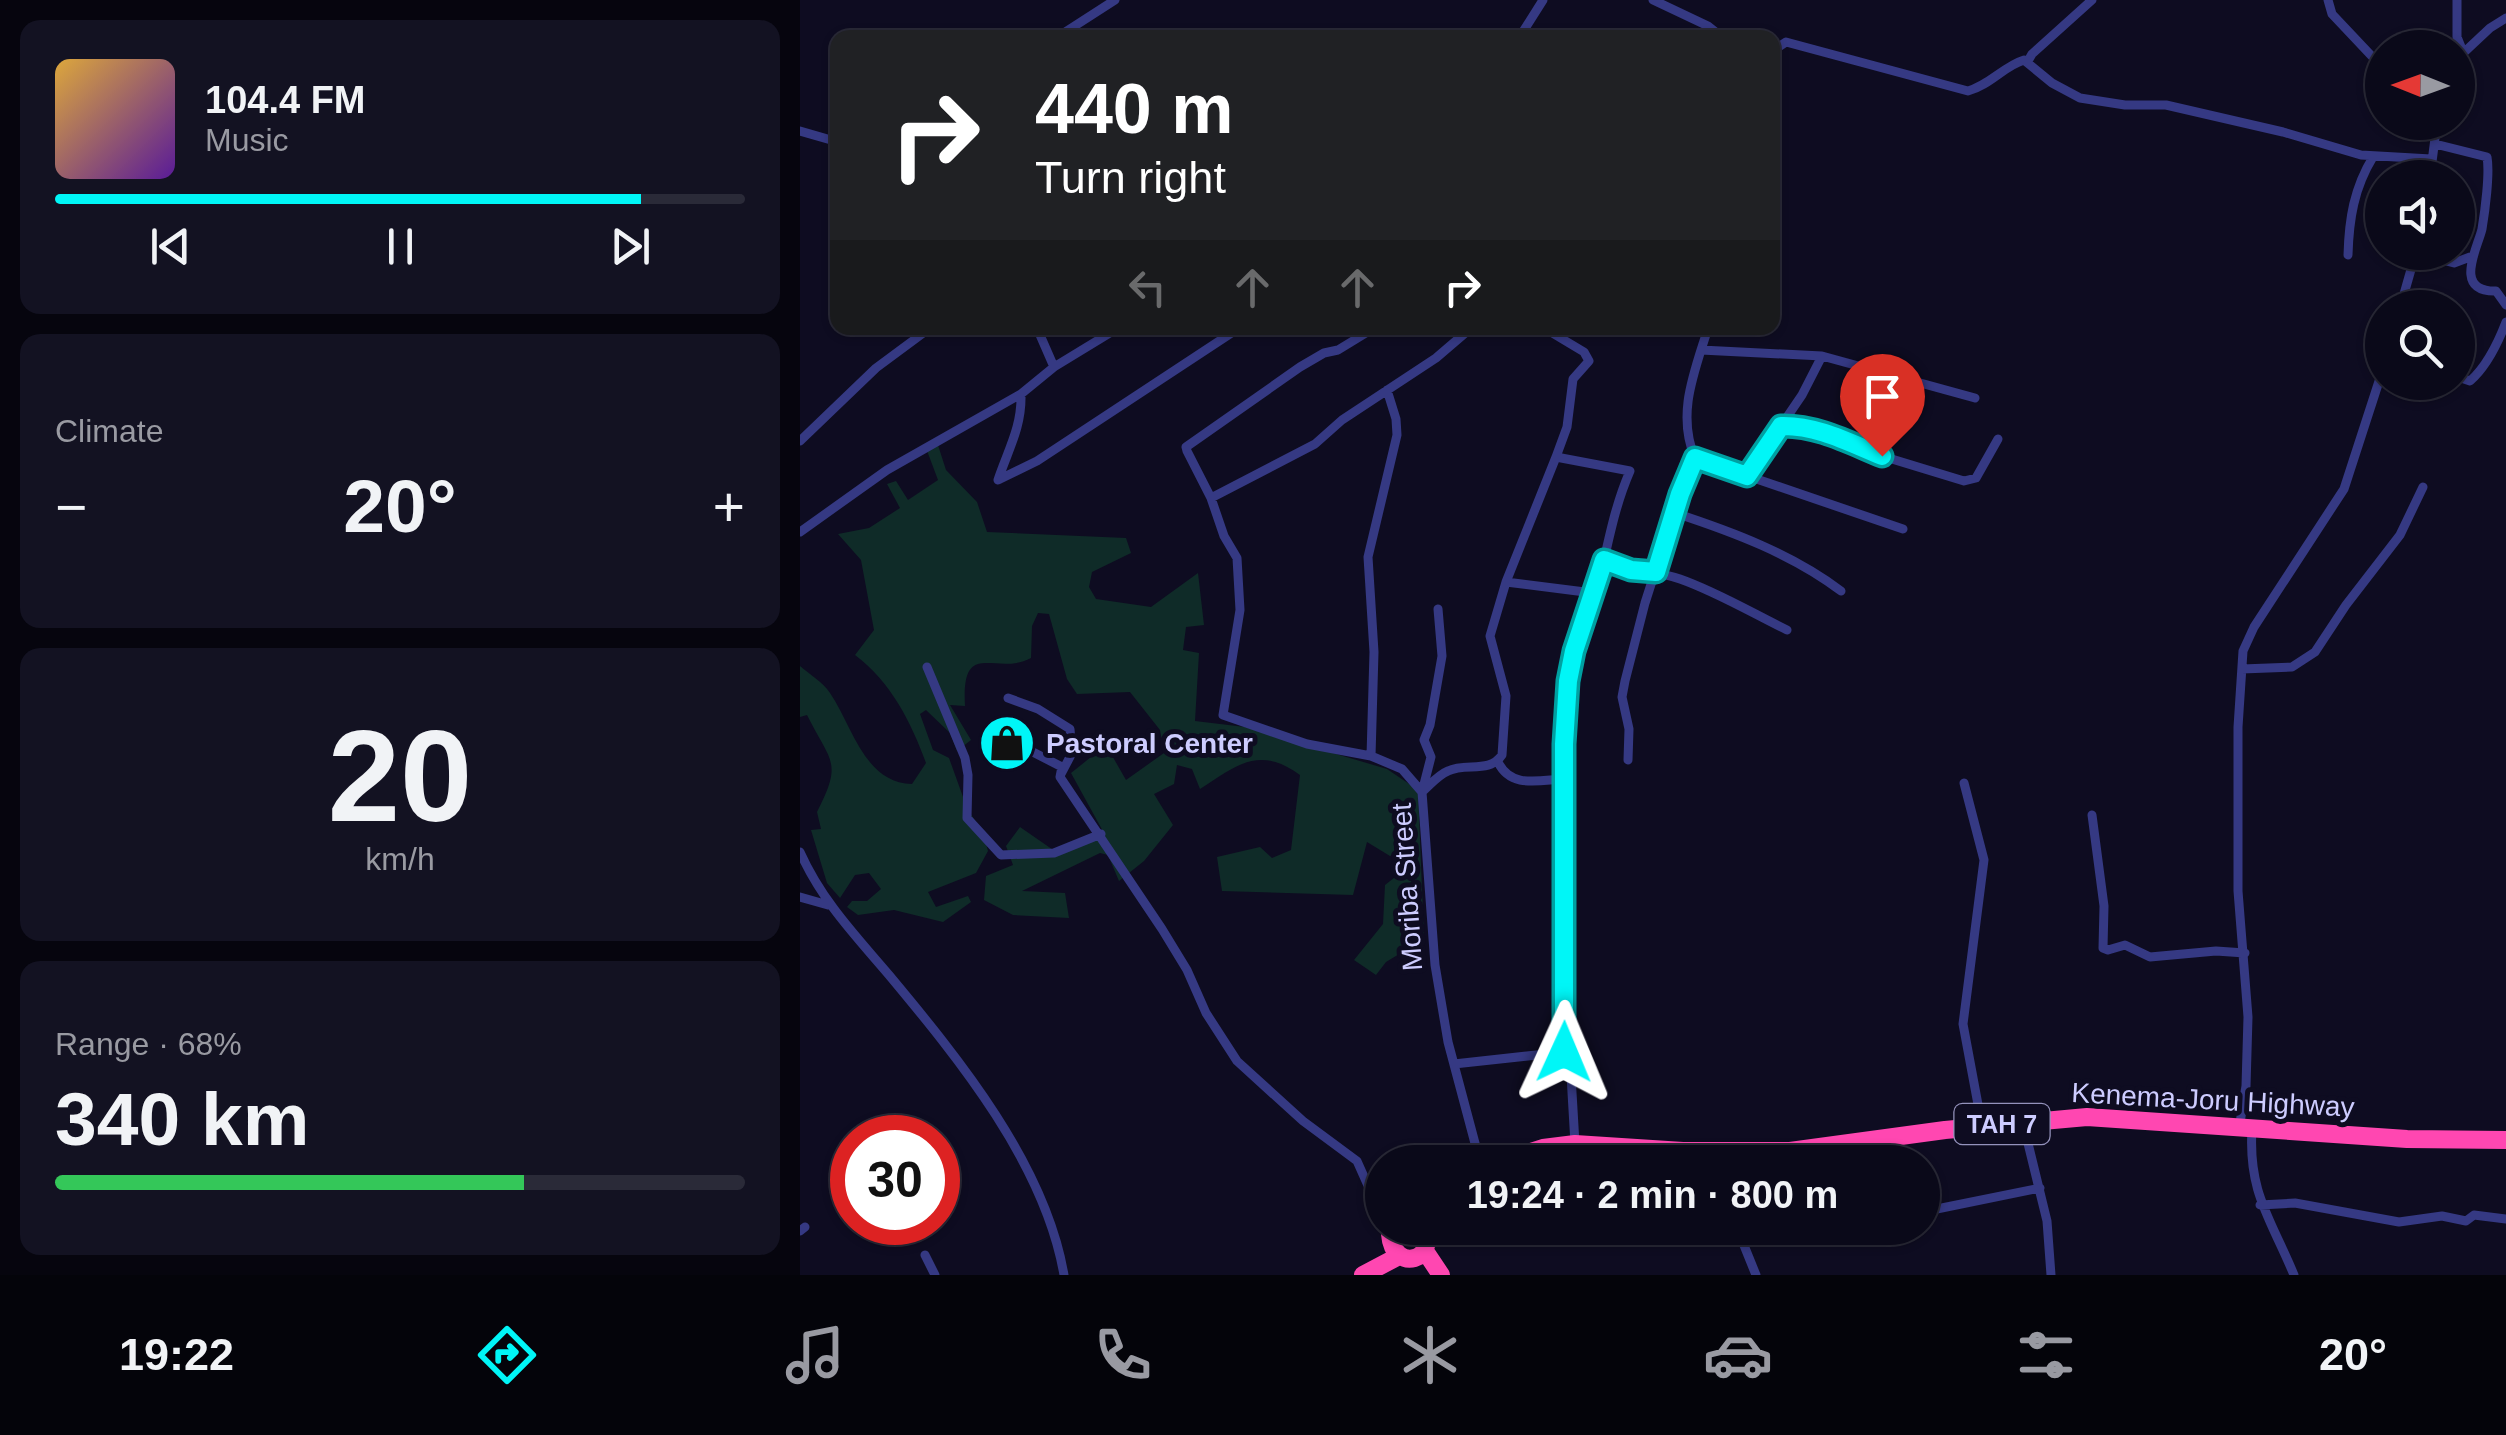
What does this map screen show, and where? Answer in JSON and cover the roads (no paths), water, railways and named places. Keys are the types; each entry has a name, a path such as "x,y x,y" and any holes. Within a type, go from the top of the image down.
{"highway":[{"name":"Kenema-Joru Highway","path":"1839,1145 1982,1126 2088,1118 2407,1139 2506,1140"},
{"name":"Kenema-Joru Highway","path":"1567,1145 1587,1145"},
{"path":"1370,1270 1397,1245"},
{"path":"1413,1245 1439,1275"}],"street":[{"path":"1068,30 1115,0"},
{"path":"1524,30 1543,0"},
{"path":"1653,0 1712,30"},
{"path":"2028,61 2092,0"},
{"path":"2328,0 2332,14 2365,49"},
{"path":"2456,30 2457,0"},
{"path":"2475,43 2506,18"},
{"path":"1780,46 1794,42 1968,91 1991,82 2015,62 2028,61 2052,83 2080,98 2125,105 2166,105 2373,158 2430,159 2435,140"},
{"path":"800,131 830,140"},
{"path":"2435,144 2487,157 2482,229 2475,245"},
{"path":"2348,255 2358,187 2373,158"},
{"path":"2472,270 2474,281 2488,291 2496,291 2506,305"},
{"path":"2475,377 2506,322"},
{"path":"800,441 876,368 921,335"},
{"path":"1040,335 1054,367"},
{"path":"800,532 886,470 1022,394 1054,367 1107,335"},
{"path":"1022,394 1014,445 998,480 1038,462 1228,335"},
{"path":"1363,335 1300,367 1186,446 1212,498 1224,536 1238,558 1240,610 1224,715 1306,744 1370,756 1402,769 1422,792 1445,772 1498,762 1502,755 1506,696 1490,636 1506,582 1567,428 1574,379 1588,361 1575,346 1556,335"},
{"path":"1212,498 1315,444 1342,420 1436,358 1464,335"},
{"path":"1628,760 1624,681 1695,458 1685,413 1706,335"},
{"path":"1702,350 1822,356 1975,398"},
{"path":"1747,476 1822,356"},
{"path":"1370,756 1374,652 1368,557 1397,435 1387,390"},
{"path":"2294,1275 2260,1205 2246,1129 2245,953 2238,891 2238,727 2243,651 2254,627 2344,489 2373,400"},
{"path":"1781,426 1811,428 1882,456 1964,481 1976,478 1998,439"},
{"path":"1556,458 1630,471 1611,521 1604,560 1568,681 1564,1052 1571,1076 1575,1144"},
{"path":"1695,458 1903,528"},
{"path":"2242,669 2292,667 2315,652 2400,535 2423,487"},
{"path":"1675,514 1756,543 1842,591"},
{"path":"1604,560 1631,570 1656,572 1712,593 1786,630"},
{"path":"1506,582 1593,592"},
{"name":"Moriba Street","path":"1438,609 1442,656 1424,740 1431,757 1422,792 1435,966 1454,1064 1475,1145"},
{"path":"927,667 964,758 968,775 967,818 1002,854 1054,854 1101,834"},
{"path":"1008,698 1038,709 1070,729 1072,753 1060,777"},
{"path":"1027,749 1062,768 1060,777 1178,956 1206,1013 1237,1061 1303,1122 1357,1161 1365,1173"},
{"path":"1498,762 1503,772 1524,782 1564,779"},
{"path":"1964,783 1984,860 1963,1024 1982,1126"},
{"path":"2092,815 2104,906 2104,948 2124,945 2150,957 2216,951 2245,953"},
{"path":"800,852 828,904 949,1046 981,1092 1022,1161 1049,1221 1064,1275"},
{"path":"800,897 828,904"},
{"path":"1454,1064 1564,1052"},
{"path":"2022,1123 2047,1221 2051,1275"},
{"path":"1940,1208 2040,1188"},
{"path":"2260,1205 2295,1203 2399,1222 2442,1216 2466,1221 2474,1215 2506,1219"},
{"path":"1744,1245 1756,1275"},
{"path":"925,1254 935,1275"}],"place":[{"name":"Pastoral Center","path":"1007,743"}]}
